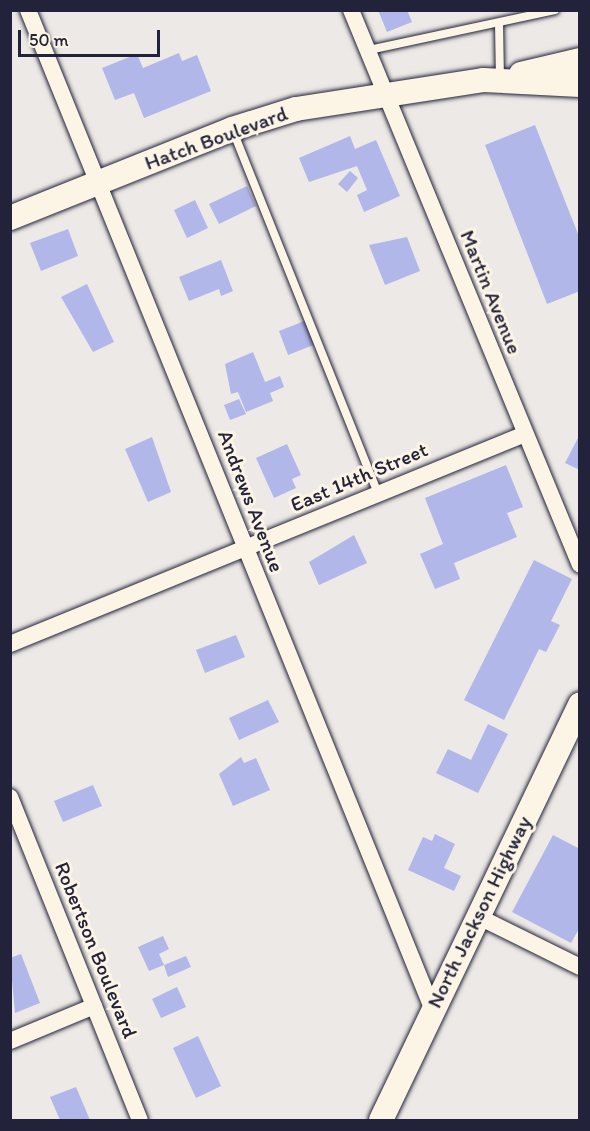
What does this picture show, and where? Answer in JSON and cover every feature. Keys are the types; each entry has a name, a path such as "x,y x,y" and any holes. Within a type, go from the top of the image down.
{"main road":[{"name":"Hatch Boulevard","path":"10,218 232,129 296,109 500,79 577,58"},
{"name":"Hatch Boulevard","path":"500,79 579,85"},
{"name":"North Jackson Highway","path":"381,1120 432,1008 579,704"}],"street":[{"name":"Andrews Avenue","path":"28,10 432,1008"},
{"name":"Martin Avenue","path":"351,10 388,94 579,565"},
{"name":"East 14th Street","path":"10,644 525,434"},
{"name":"Robertson Boulevard","path":"10,797 140,1120"},
{"path":"477,916 579,967"},
{"path":"10,1041 94,1005"}],"lane":[{"path":"365,43 499,22 555,10"},
{"path":"499,22 500,79"},
{"path":"232,129 378,493"}],"building":[{"path":"378,10 407,10 412,22 387,32"},
{"path":"179,53 182,61 197,55 211,91 144,118 134,93 115,100 102,68 137,54 143,68"},
{"path":"535,125 580,239 580,291 547,304 485,145"},
{"path":"350,136 355,149 376,140 400,196 364,212 357,195 367,190 357,166 309,182 299,158"},
{"path":"350,171 358,178 347,192 338,184"},
{"path":"247,186 256,206 219,224 209,204"},
{"path":"195,200 208,228 187,238 174,210"},
{"path":"68,229 78,256 41,271 30,243"},
{"path":"407,237 420,271 385,285 369,245"},
{"path":"221,260 233,291 221,296 219,289 189,301 179,277"},
{"path":"87,284 114,342 93,352 61,297"},
{"path":"307,320 316,344 288,355 279,331"},
{"path":"253,352 265,382 280,376 284,387 270,393 273,401 246,412 238,392 231,394 225,364"},
{"path":"239,399 246,414 230,420 224,405"},
{"path":"580,434 580,470 565,463"},
{"path":"152,437 171,492 148,502 125,449"},
{"path":"287,444 301,475 292,479 296,488 274,498 256,458"},
{"path":"506,465 523,507 507,513 517,537 454,563 460,579 435,589 420,554 443,544 425,498"},
{"path":"354,535 367,563 319,585 309,562"},
{"path":"534,560 572,579 551,621 560,625 546,652 539,649 504,720 464,700"},
{"path":"236,635 245,657 205,673 196,650"},
{"path":"268,700 279,722 239,740 229,718"},
{"path":"488,724 508,734 478,793 436,773 448,749 471,760"},
{"path":"241,757 244,763 256,758 270,790 233,806 219,774"},
{"path":"93,785 102,806 63,822 54,801"},
{"path":"435,834 455,844 444,868 461,876 454,891 408,870 423,837 432,841"},
{"path":"553,835 580,849 580,927 571,943 512,912"},
{"path":"163,936 169,949 159,954 164,965 149,971 138,947"},
{"path":"21,954 40,1003 15,1013 10,958"},
{"path":"186,956 191,967 168,977 164,965"},
{"path":"177,987 186,1007 161,1018 152,999"},
{"path":"198,1036 221,1086 196,1098 173,1048"},
{"path":"76,1087 90,1120 60,1120 50,1097"}]}
